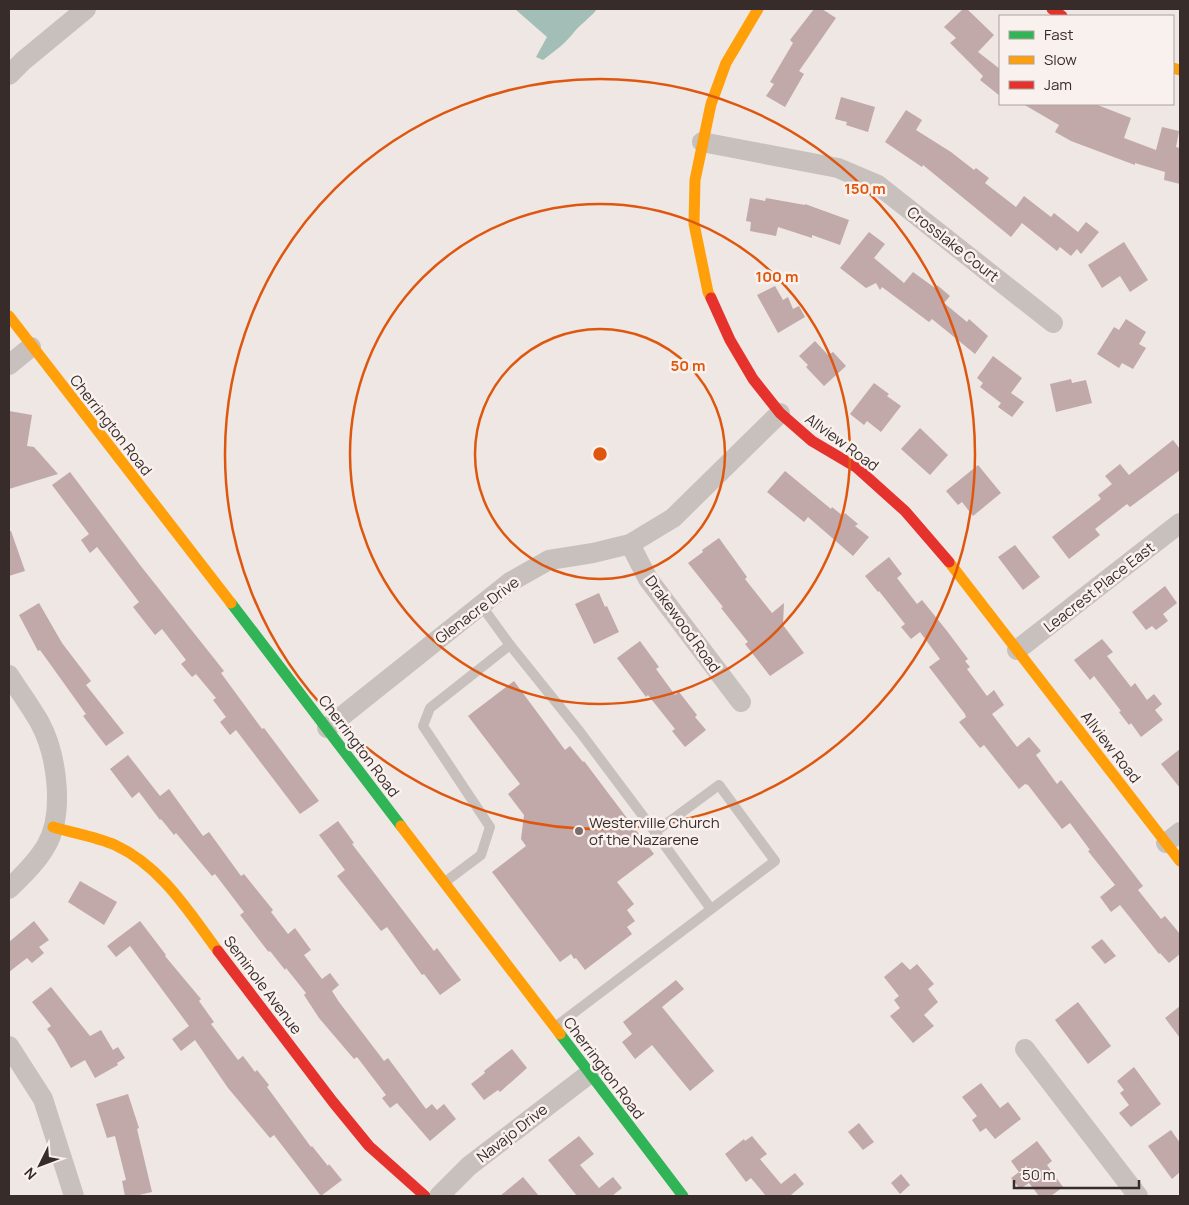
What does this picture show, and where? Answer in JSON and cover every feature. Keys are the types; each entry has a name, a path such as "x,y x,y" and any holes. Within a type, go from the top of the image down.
{"street":[{"path":"9,74 86,9"},
{"name":"Allview Road","path":"758,9 726,63 711,104 695,180 694,224 708,292 730,340 753,380 780,413 812,441 856,467 905,511 946,558 1017,650 1173,838 1180,861"},
{"name":"Crosslake Court","path":"702,142 838,168 878,185 1053,323"},
{"name":"Cherrington Road","path":"9,316 327,728 683,1196"},
{"path":"9,365 32,347"},
{"name":"Glenacre Drive","path":"327,728 510,582 549,560 593,553 630,544 673,518 780,413"},
{"name":"Leacrest Place East","path":"1017,650 1180,523"},
{"name":"Drakewood Road","path":"630,544 648,579 741,702"},
{"path":"9,675 41,724 56,769 57,801 53,827 47,845 9,889"},
{"name":"Seminole Avenue","path":"53,827 115,846 147,864 174,892 369,1146 424,1196"},
{"path":"9,1046 43,1099 74,1196"},
{"path":"1024,1049 1138,1196"},
{"name":"Navajo Drive","path":"439,1196 469,1166 589,1074"}],"lane":[{"path":"481,605 510,645 580,732 711,909"},
{"path":"444,883 481,855 490,827 423,726 430,708 510,645"},
{"path":"554,1027 775,861 719,785 655,832"}],"water":[{"path":"515,9 597,9 564,43 543,60 536,57 547,37"}],"building":[{"path":"814,9 822,9 836,18 799,71 804,74 785,107 766,96 774,84 770,82 793,43 790,40"},
{"path":"963,9 967,9 994,35 978,52 999,68 999,95 980,80 983,76 950,43 956,38 944,27"},
{"path":"841,97 875,107 868,132 846,125 847,122 835,119"},
{"path":"1025,105 1098,105 1131,118 1124,138 1156,150 1162,127 1179,131 1176,147 1180,148 1180,184 1164,180 1165,172 1135,163 1135,165 1071,141 1055,132 1059,125"},
{"path":"906,110 922,120 916,130 951,152 974,170 976,168 989,178 985,183 1016,207 1024,196 1051,217 1054,213 1078,232 1086,222 1099,232 1081,254 1077,249 1071,256 1060,247 1057,251 1022,223 1011,237 923,165 922,167 885,142"},
{"path":"750,198 765,201 766,198 805,204 849,220 840,245 812,235 812,238 778,227 776,236 750,231 751,222 746,221"},
{"path":"869,232 885,244 874,258 904,283 913,272 935,288 937,285 950,296 944,303 967,322 969,319 988,336 975,354 932,319 929,322 882,287 880,290 876,283 866,288 840,268"},
{"path":"1124,242 1148,280 1130,292 1120,276 1102,288 1088,265"},
{"path":"775,286 783,300 788,297 793,309 799,306 805,317 778,333 757,295"},
{"path":"1126,319 1146,332 1139,344 1146,348 1133,369 1122,363 1119,368 1097,354 1114,327 1119,330"},
{"path":"815,341 828,355 833,352 846,366 824,386 806,367 808,365 799,356"},
{"path":"993,356 1022,378 1011,393 1024,402 1012,417 998,407 1001,403 980,387 983,383 977,378"},
{"path":"1071,379 1072,383 1086,380 1092,403 1056,412 1050,384"},
{"path":"874,383 901,406 881,432 867,421 864,425 850,414"},
{"path":"9,411 32,415 27,446 34,447 58,474 9,489"},
{"path":"920,428 948,455 930,475 901,449"},
{"path":"1173,440 1180,449 1180,470 1130,507 1127,504 1095,529 1100,535 1069,559 1052,537 1101,499 1098,495 1112,484 1105,476 1120,464 1129,475"},
{"path":"978,465 1001,493 973,516 962,502 958,505 946,491"},
{"path":"785,471 831,509 832,507 843,516 845,513 858,524 855,526 869,537 853,556 808,517 804,522 767,492"},
{"path":"70,472 140,565 224,671 221,673 319,801 300,814 236,730 230,735 220,722 226,717 213,700 216,698 196,674 192,677 181,664 186,660 162,629 155,635 133,607 139,602 97,547 90,553 81,540 89,534 52,485"},
{"path":"9,531 11,531 25,571 9,576"},
{"path":"719,538 747,577 745,579 772,613 784,603 783,625 804,653 770,676 745,644 748,642 721,608 723,607 688,563"},
{"path":"1015,545 1040,577 1023,590 998,557"},
{"path":"889,557 902,574 897,578 917,604 922,600 968,659 965,661 970,667 967,669 987,696 994,690 1004,705 992,714 1017,747 1029,737 1041,751 1036,755 1057,784 1061,780 1143,886 1138,890 1161,919 1165,916 1180,934 1180,954 1169,963 1159,954 1120,905 1111,912 1100,897 1115,885 1088,851 1090,850 1070,823 1062,829 1028,785 1025,784 1019,789 984,745 980,748 959,722 966,717 965,714 929,667 940,659 920,632 911,639 901,627 905,624 865,576"},
{"path":"1165,586 1177,603 1163,614 1168,621 1156,630 1152,626 1146,630 1132,612"},
{"path":"599,593 619,632 594,644 575,604"},
{"path":"39,603 62,643 91,681 86,685 124,733 106,746 83,716 86,714 40,650 38,651 19,615"},
{"path":"1102,639 1113,652 1107,656 1131,687 1135,683 1147,700 1154,694 1162,704 1155,710 1163,720 1141,737 1131,723 1129,725 1119,712 1121,711 1094,676 1090,680 1074,660"},
{"path":"640,641 659,667 656,669 675,695 679,692 706,730 685,747 672,731 675,729 648,695 646,697 617,658"},
{"name":"Westerville Church of the Nazarene","path":"514,681 565,750 570,746 584,761 654,854 617,882 634,904 627,910 635,921 627,927 632,934 585,970 571,954 560,962 492,872 526,846 521,839 524,815 508,794 520,784 468,716"},
{"path":"1180,749 1180,788 1161,764"},
{"path":"128,755 160,796 169,789 203,836 209,832 241,876 244,874 273,910 271,912 288,934 295,928 311,950 304,955 322,979 330,973 339,985 332,991 339,1002 384,1061 388,1058 426,1109 432,1104 437,1110 444,1104 456,1119 430,1141 397,1103 390,1108 382,1098 386,1095 357,1057 354,1059 319,1018 304,995 306,993 286,968 285,970 270,951 267,950 240,915 244,912 215,874 212,876 176,833 174,835 160,820 139,792 132,798 110,769"},
{"path":"338,821 354,843 352,844 434,951 437,948 461,980 440,995 424,974 422,975 387,927 381,931 337,876 345,870 319,835"},
{"path":"80,881 117,902 104,925 68,902"},
{"path":"34,921 49,940 39,947 44,953 32,963 27,958 9,972 9,942"},
{"path":"140,921 165,956 201,999 199,1001 214,1022 211,1024 238,1060 243,1056 255,1072 257,1070 269,1085 267,1087 311,1147 342,1180 321,1196 274,1135 270,1138 228,1088 195,1040 181,1051 172,1039 189,1026 130,946 116,957 107,946"},
{"path":"1102,939 1116,956 1105,964 1091,947"},
{"path":"902,962 910,970 917,964 934,984 928,989 938,1002 924,1015 934,1026 913,1043 890,1016 900,1008 894,1000 899,996 884,977"},
{"path":"676,980 684,989 662,1007 714,1071 690,1091 652,1045 635,1059 622,1042 632,1034 623,1022"},
{"path":"51,987 90,1036 101,1030 113,1050 118,1047 125,1058 117,1063 118,1065 95,1078 85,1060 71,1068 47,1029 51,1026 32,1002"},
{"path":"1078,1002 1111,1046 1088,1064 1055,1020"},
{"path":"1180,1006 1180,1038 1165,1018"},
{"path":"512,1049 527,1068 500,1092 498,1090 484,1100 471,1084"},
{"path":"1134,1067 1161,1104 1131,1127 1119,1113 1129,1105 1120,1093 1124,1090 1117,1081"},
{"path":"981,1083 1000,1108 1008,1102 1021,1119 995,1139 986,1128 980,1132 972,1120 977,1116 962,1097"},
{"path":"128,1094 139,1128 137,1129 152,1192 135,1196 125,1196 122,1181 126,1180 115,1136 107,1138 96,1104"},
{"path":"859,1123 874,1142 863,1150 848,1132"},
{"path":"1171,1130 1180,1143 1180,1172 1172,1179 1148,1146"},
{"path":"579,1136 594,1154 580,1165 599,1188 613,1177 622,1188 612,1196 577,1196 548,1160"},
{"path":"752,1136 767,1154 760,1159 781,1184 795,1173 804,1184 792,1196 766,1196 751,1178 746,1182 725,1154 744,1139 745,1141"},
{"path":"1037,1141 1052,1161 1047,1165 1063,1187 1051,1196 1039,1196 1029,1183 1020,1189 1011,1178 1019,1172 1011,1161"},
{"path":"901,1174 910,1185 900,1194 891,1183"},
{"path":"523,1177 539,1196 500,1196"}],"traffic: fast":[{"path":"231,603 401,826"},
{"path":"560,1034 683,1196"}],"traffic: slow":[{"path":"711,298 708,292 694,224 695,180 711,104 726,63 758,9"},
{"path":"1174,68 1180,70"},
{"path":"9,316 231,603"},
{"path":"949,562 1180,861"},
{"path":"401,826 560,1034"},
{"path":"53,827 108,842 131,854 146,865 173,891 218,951"}],"traffic: jam":[{"path":"1052,9 1061,15"},
{"path":"711,298 730,340 753,379 780,413 812,441 856,467 905,511 949,562"},
{"path":"218,951 333,1102 369,1146 425,1196"}],"place":[{"name":"Westerville Church of the Nazarene","path":"579,831"}]}
